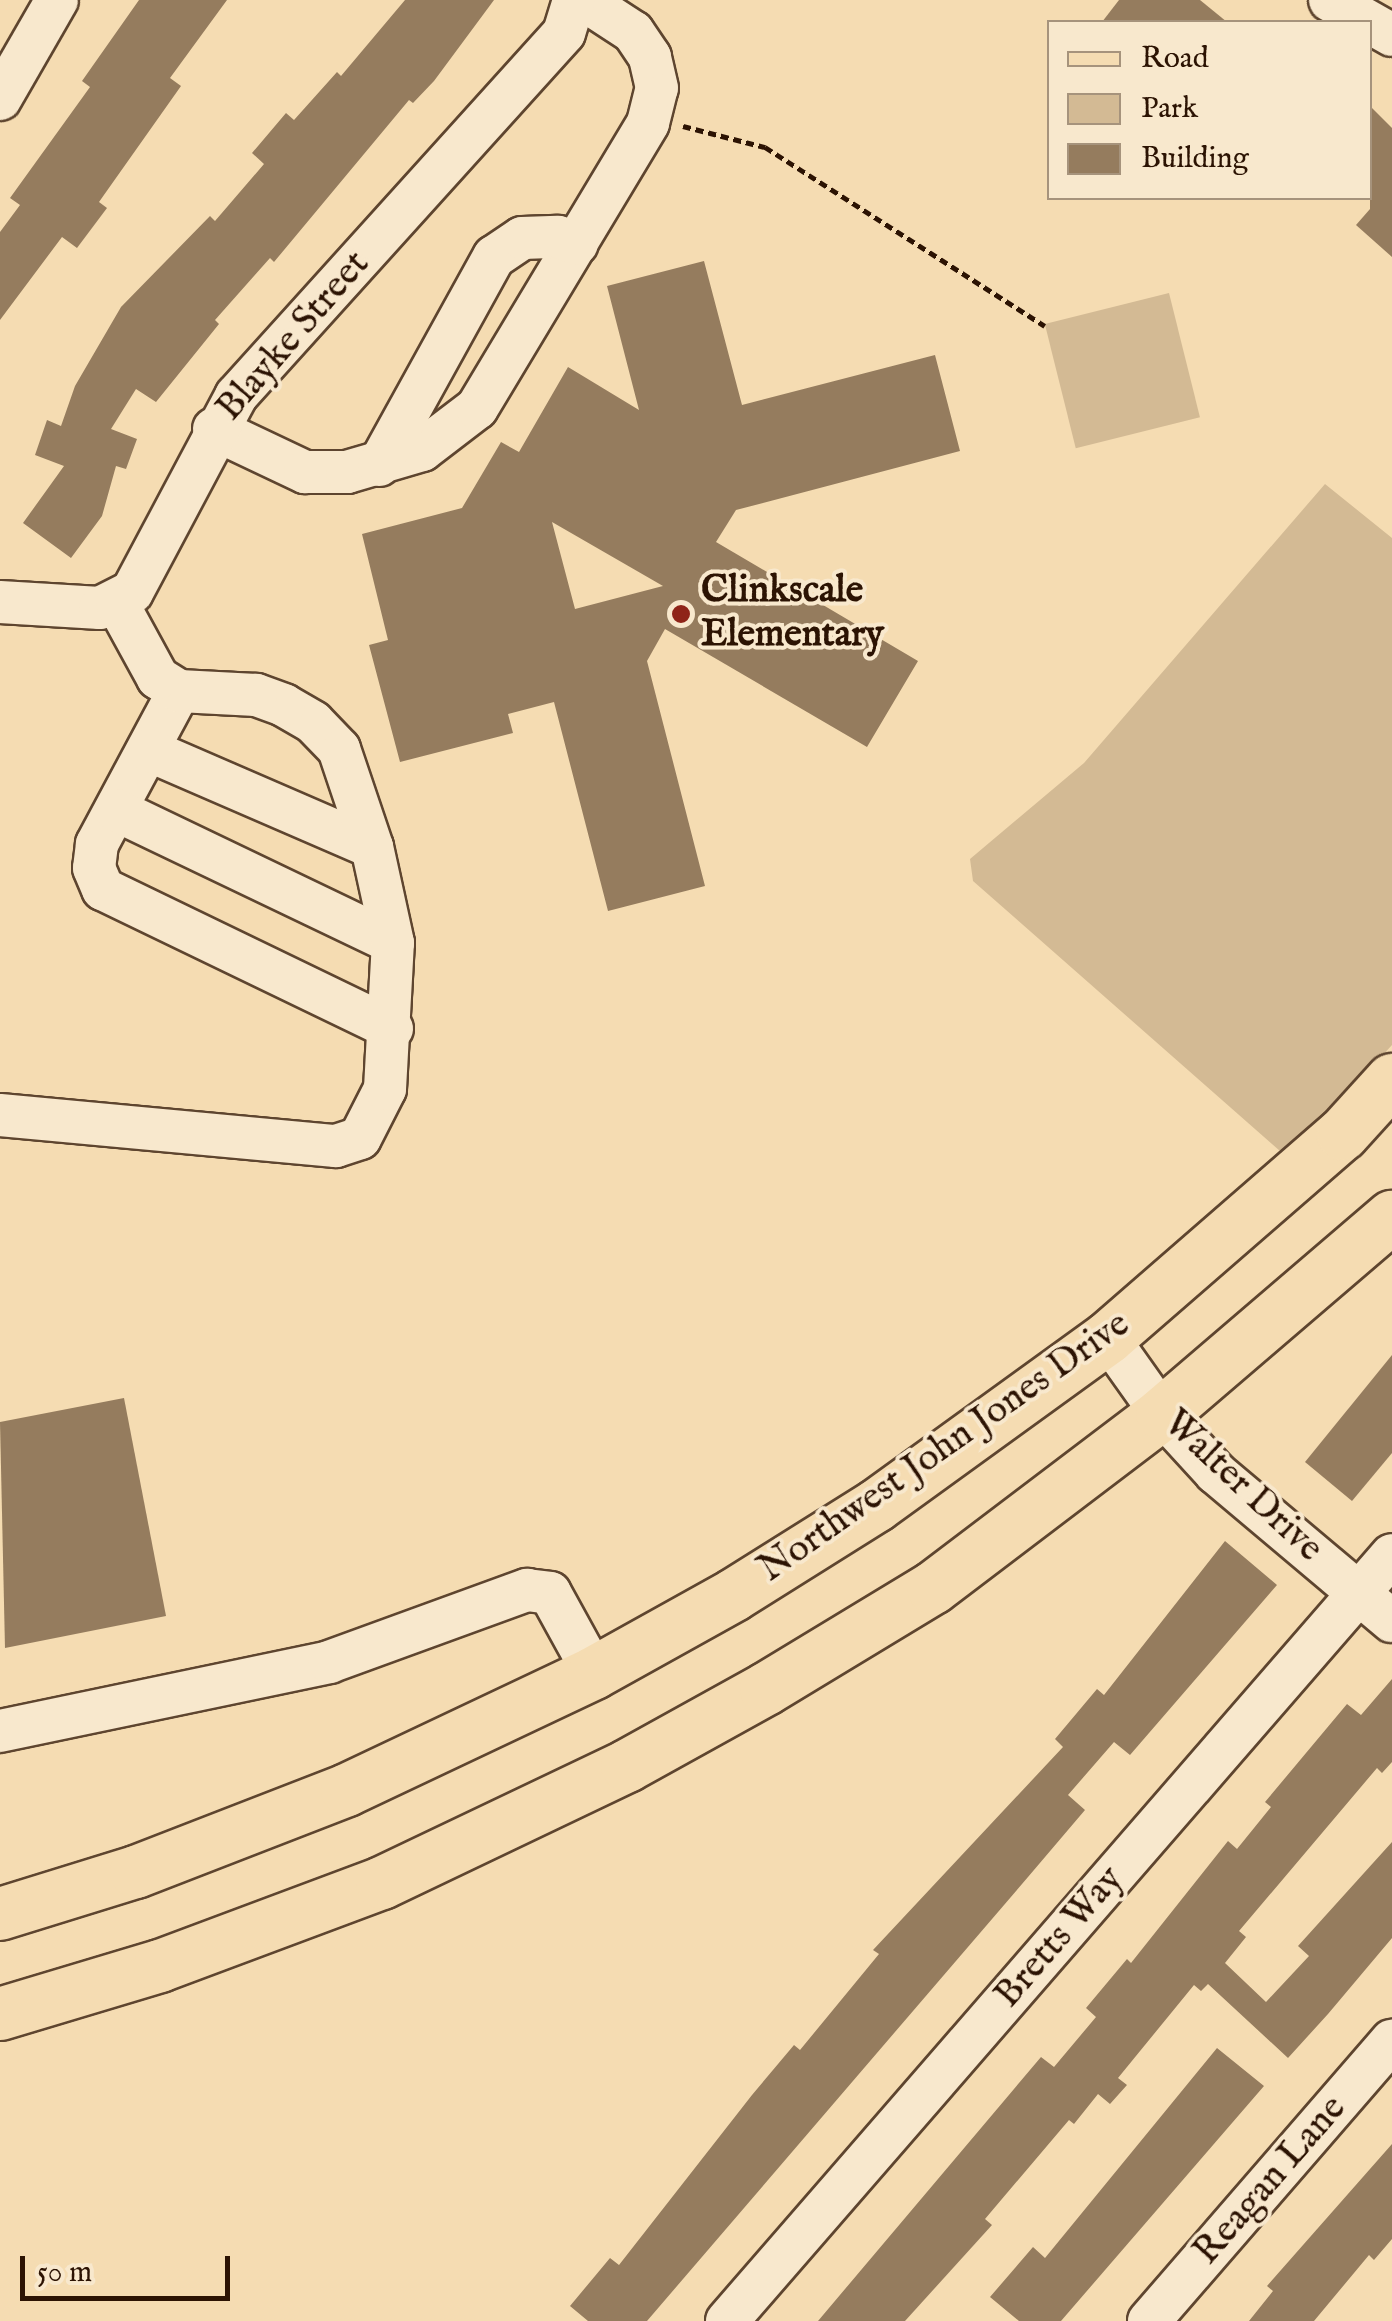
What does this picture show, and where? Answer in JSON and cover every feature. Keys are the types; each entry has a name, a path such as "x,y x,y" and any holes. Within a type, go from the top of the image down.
{"main road":[{"name":"Northwest John Jones Drive","path":"0,1914 136,1872 347,1790 594,1673 876,1506 1108,1338 1329,1146 1392,1080"},
{"path":"0,2014 160,1966 382,1883 627,1766 932,1588 1162,1414 1392,1218"}],"street":[{"path":"0,100 57,0"},
{"name":"Blayke Street","path":"117,603 142,577 214,429 236,396 564,33 574,0"},
{"path":"214,429 305,472 379,465 422,450 478,408 648,124 657,88 650,57 633,32 584,0"},
{"path":"1330,0 1365,20"},
{"path":"379,465 494,256 522,238 558,237 577,244"},
{"path":"0,602 74,609 117,603 158,678 179,691 256,695 313,722 338,750 372,847 393,943 392,1029 384,1089 360,1138 336,1146 0,1115"},
{"path":"179,691 98,844 94,868 103,889 392,1029"},
{"path":"148,750 372,847"},
{"path":"116,810 393,943"},
{"name":"Walter Drive","path":"1108,1338 1162,1414 1216,1473 1392,1621"},
{"name":"Bretts Way","path":"727,2321 1392,1554"},
{"path":"0,1731 329,1662 527,1590 550,1592 594,1673"},
{"name":"Reagan Lane","path":"1150,2321 1392,2040"}],"path":[{"path":"678,124 764,147 1045,326"}],"green space":[{"path":"1169,293 1200,417 1076,448 1045,324"},
{"path":"1325,484 1392,538 1392,1045 1288,1158 973,881 970,859 1084,763"}],"building":[{"path":"139,0 227,0 170,78 181,86 99,202 107,208 77,248 62,237 0,320 0,232 20,205 10,198 90,87 82,81"},
{"path":"405,0 494,0 434,81 413,103 409,100 274,262 270,258 215,320 219,324 156,402 136,389 111,429 137,439 126,469 116,466 102,516 71,558 23,523 64,466 35,455 47,420 61,426 75,386 121,307 210,216 215,221 264,164 252,153 286,113 294,120 337,72 341,76"},
{"path":"1119,0 1200,0 1225,20 1104,20"},
{"path":"1372,108 1392,128 1392,257 1356,225 1370,209"},
{"path":"704,261 742,405 935,355 960,451 736,510 716,542 918,661 867,747 665,629 647,661 705,886 608,911 554,702 508,714 513,733 400,762 369,645 388,640 362,534 462,508 501,442 519,452 568,367 639,410 607,286","holes":["552,522 663,586 575,609"]},
{"path":"1392,1355 1392,1453 1352,1501 1305,1462"},
{"path":"124,1398 166,1616 5,1648 0,1422"},
{"path":"1225,1541 1277,1585 1130,1755 1114,1742 1068,1795 1085,1810 1028,1877 647,2321 588,2321 570,2306 610,2258 619,2265 752,2095 794,2045 800,2050 879,1954 873,1950 1063,1747 1055,1739 1097,1689 1104,1695"},
{"path":"1392,1679 1392,1762 1382,1773 1377,1768 1239,1931 1246,1937 1225,1963 1266,2002 1309,1956 1298,1946 1392,1842 1392,1938 1328,2014 1288,2058 1208,1984 1201,1991 1194,1985 1118,2078 1127,2085 1110,2104 1098,2094 1074,2124 1069,2120 985,2219 992,2225 905,2321 818,2321 1041,2057 1054,2067 1096,2017 1086,2008 1127,1959 1131,1963 1228,1841 1237,1849 1271,1807 1265,1802 1347,1704 1361,1715"},
{"path":"1217,2048 1264,2086 1061,2321 1019,2321 990,2297 1033,2247 1045,2258"},
{"path":"1392,2144 1392,2239 1374,2260 1369,2255 1314,2321 1249,2321 1273,2291 1267,2286"}],"place":[{"name":"Clinkscale Elementary","path":"681,614"}]}
